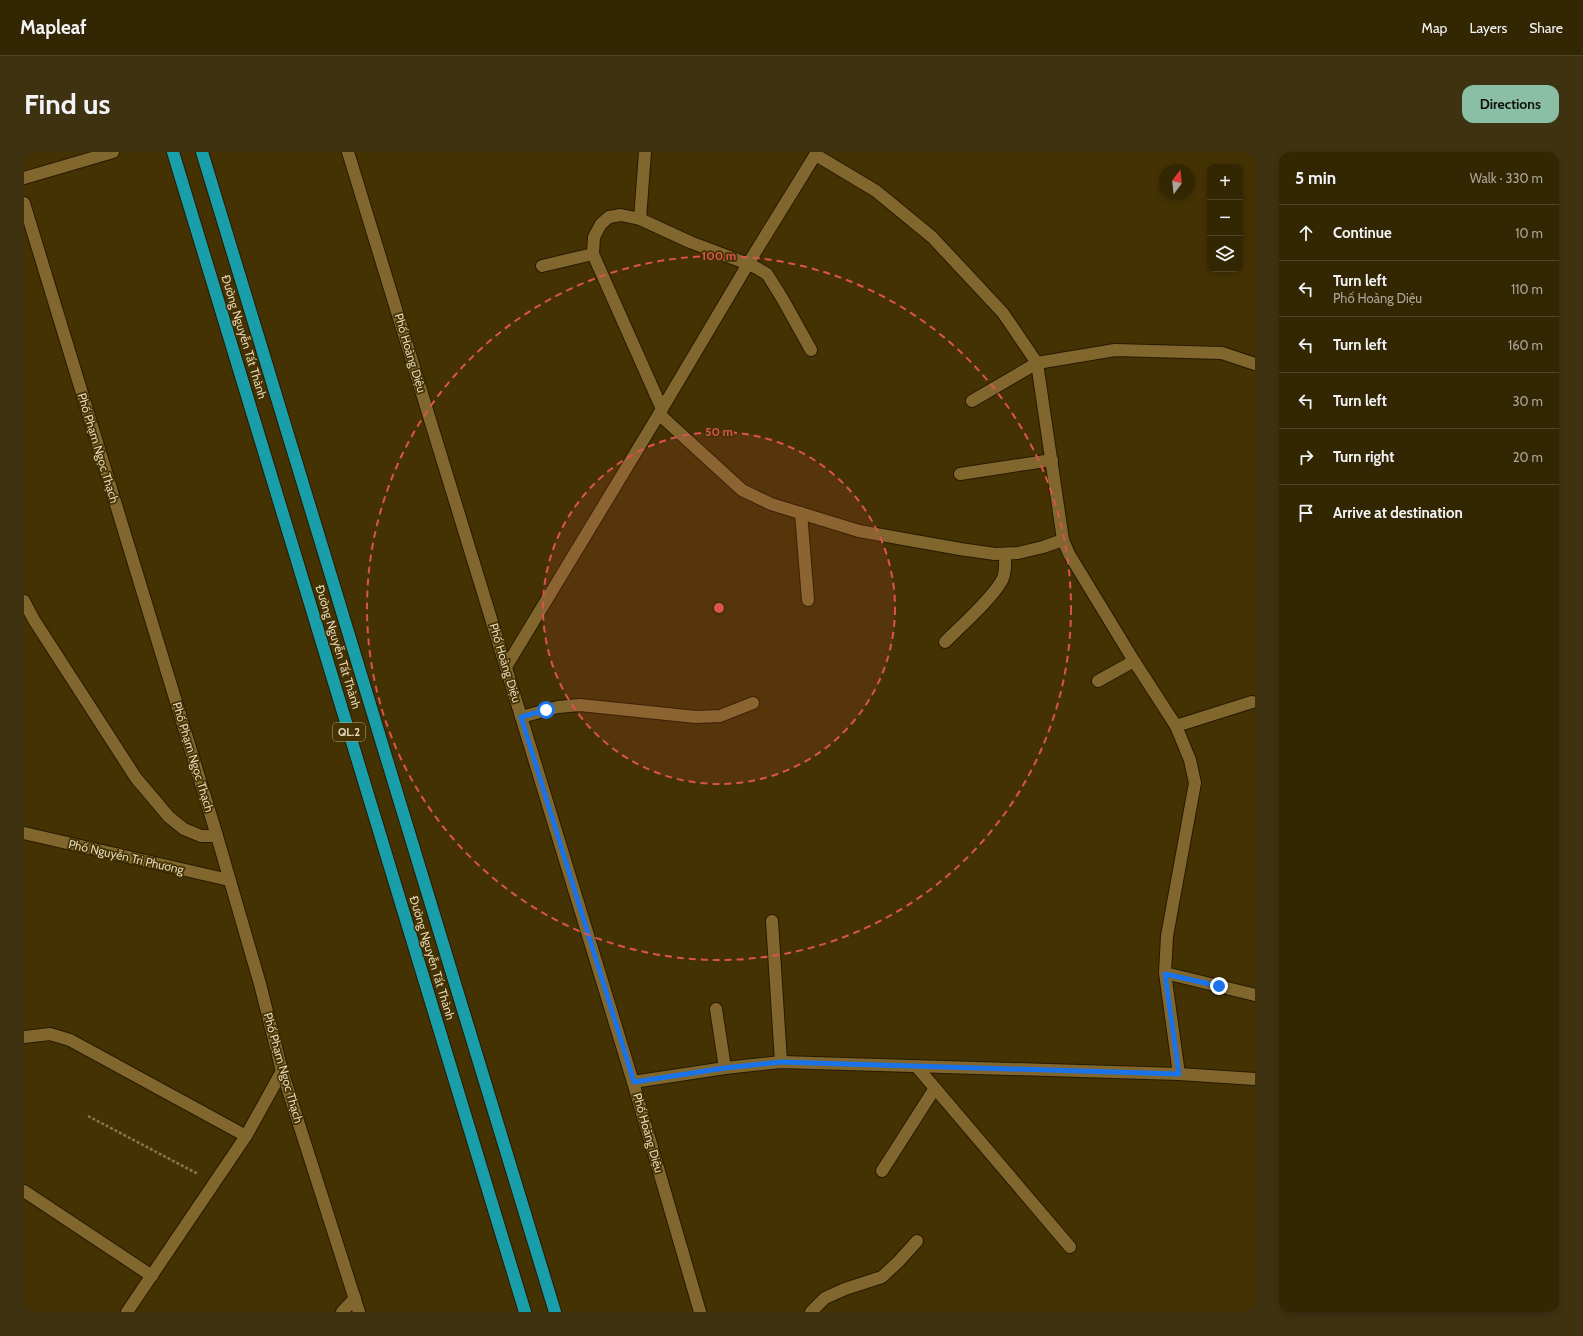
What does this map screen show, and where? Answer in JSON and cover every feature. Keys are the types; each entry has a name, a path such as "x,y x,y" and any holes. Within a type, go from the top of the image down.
{"highway":[{"name":"Đường Nguyễn Tất Thành","path":"173,152 525,1312"},
{"name":"Đường Nguyễn Tất Thành","path":"202,152 555,1312"}],"street":[{"path":"24,178 113,152"},
{"name":"Phố Hoàng Diệu","path":"348,152 634,1082 700,1312"},
{"path":"640,219 645,152"},
{"path":"506,666 661,411 748,264 817,153 876,192 932,237 1002,313 1037,363 1063,540 1069,554 1134,661 1176,726 1190,760 1195,783 1167,936 1165,974 1179,1074"},
{"name":"Phố Phạm Ngọc Thạch","path":"24,204 217,836 260,984 282,1071 359,1312"},
{"path":"810,350 782,298 767,274 748,264 690,242 640,219 621,215 609,217 601,224 594,237 593,254 661,411 742,490 771,504 859,531 960,549 1005,554 1018,553 1063,540"},
{"path":"542,266 593,254"},
{"path":"972,401 1037,363 1115,350 1222,353 1255,364"},
{"path":"960,474 1052,460"},
{"path":"801,513 808,600"},
{"path":"945,642 995,590 1005,571 1005,554"},
{"path":"24,601 34,620 136,778 169,817 184,829 201,836 217,836"},
{"path":"1098,681 1134,661"},
{"path":"1176,726 1252,702"},
{"path":"521,717 558,707 580,705 626,708 655,713 696,717 720,716 753,704"},
{"name":"Phố Nguyễn Tri Phương","path":"24,833 229,880"},
{"path":"772,921 781,1062"},
{"path":"1165,974 1255,995"},
{"path":"716,1009 725,1068"},
{"path":"24,1037 50,1034 70,1040 246,1136"},
{"path":"634,1082 725,1068 781,1062 1179,1074 1255,1079"},
{"path":"917,1067 1070,1247"},
{"path":"127,1312 246,1136 282,1071"},
{"path":"882,1171 935,1088"},
{"path":"24,1191 152,1276"},
{"path":"811,1312 825,1298 845,1289 882,1277 917,1241"},
{"path":"342,1312 355,1298"}],"path":[{"path":"88,1116 215,1182"}],"route":[{"path":"546,710 521,717 634,1082 725,1068 781,1062 1179,1074 1165,974 1219,986"}]}
